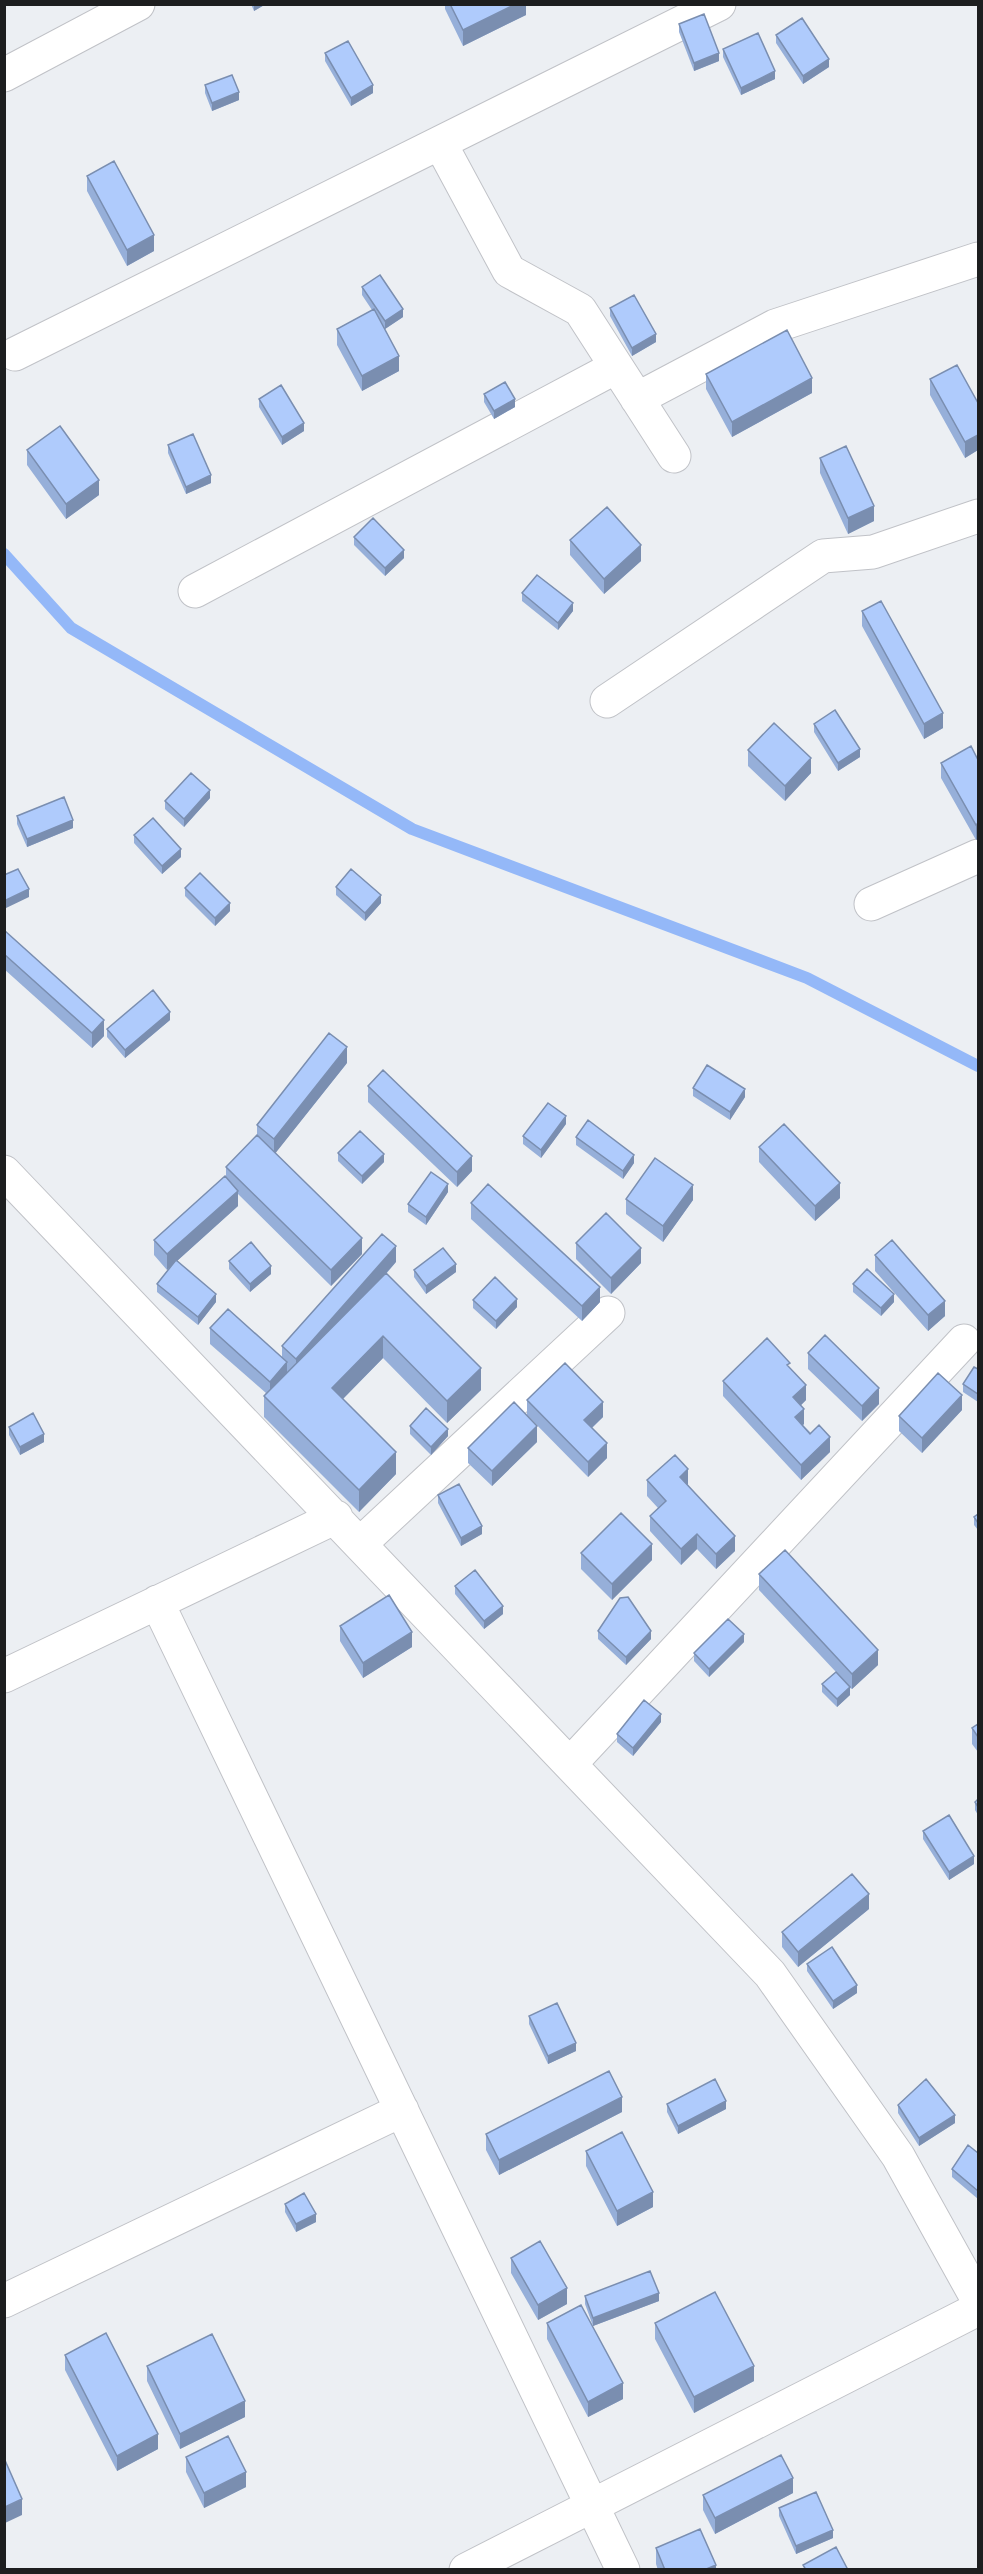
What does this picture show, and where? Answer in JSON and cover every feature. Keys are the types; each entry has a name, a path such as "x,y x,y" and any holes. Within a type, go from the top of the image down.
{"street":[{"path":"4,75 138,4"},
{"path":"15,354 719,4"},
{"path":"440,143 509,271 580,310 674,456"},
{"path":"637,399 775,326 978,259"},
{"path":"195,591 616,367"},
{"path":"607,701 823,556 873,552 978,516"},
{"path":"870,904 978,856"},
{"path":"10,1184 336,1516 360,1544 770,1974 898,2156 978,2300"},
{"path":"360,1544 608,1313"},
{"path":"570,1764 964,1341"},
{"path":"4,1676 336,1516"},
{"path":"158,1602 623,2570"},
{"path":"4,2301 402,2110"},
{"path":"466,2570 978,2309"}],"building":[{"path":"450,4 516,4 463,30"},
{"path":"704,14 719,53 694,63 679,24"},
{"path":"802,18 829,59 803,76 776,35"},
{"path":"758,33 775,71 741,88 723,49"},
{"path":"348,41 373,85 351,98 325,53"},
{"path":"232,75 239,92 212,103 205,85"},
{"path":"114,161 154,235 127,250 87,176"},
{"path":"380,275 403,309 385,321 362,287"},
{"path":"634,295 656,334 632,348 610,308"},
{"path":"374,309 399,356 362,376 337,329"},
{"path":"787,330 812,378 732,422 706,374"},
{"path":"957,365 978,403 978,435 965,442 930,379"},
{"path":"505,382 515,399 494,411 484,394"},
{"path":"281,385 304,423 282,437 259,399"},
{"path":"60,426 99,480 66,504 27,450"},
{"path":"193,434 211,475 186,487 168,445"},
{"path":"846,446 874,506 848,518 820,458"},
{"path":"607,507 641,545 604,579 570,540"},
{"path":"373,518 404,550 385,568 354,537"},
{"path":"537,575 573,603 558,623 522,593"},
{"path":"881,601 943,713 924,724 862,611"},
{"path":"835,710 860,749 838,763 814,724"},
{"path":"774,723 811,758 785,786 748,750"},
{"path":"971,746 978,760 978,823 976,825 941,763"},
{"path":"191,773 210,790 184,819 165,801"},
{"path":"64,797 73,820 27,839 17,816"},
{"path":"153,818 181,849 162,866 134,835"},
{"path":"18,869 29,889 4,901 4,875"},
{"path":"351,869 381,895 365,913 336,887"},
{"path":"200,873 230,903 215,918 185,888"},
{"path":"4,930 104,1020 92,1033 4,954"},
{"path":"153,990 170,1012 125,1050 107,1029"},
{"path":"329,1033 347,1047 274,1139 257,1125"},
{"path":"707,1065 745,1089 730,1112 693,1088"},
{"path":"383,1070 472,1156 457,1172 368,1086"},
{"path":"548,1103 566,1116 541,1150 523,1136"},
{"path":"588,1120 634,1155 623,1171 576,1137"},
{"path":"784,1124 840,1183 815,1206 759,1147"},
{"path":"360,1131 384,1154 362,1176 338,1153"},
{"path":"257,1135 362,1238 331,1270 226,1167"},
{"path":"655,1158 693,1185 663,1226 626,1199"},
{"path":"431,1172 448,1184 426,1217 408,1204"},
{"path":"225,1176 238,1191 167,1254 154,1240"},
{"path":"488,1184 600,1287 582,1306 471,1203"},
{"path":"606,1213 641,1248 611,1278 576,1243"},
{"path":"382,1234 396,1246 296,1359 282,1346"},
{"path":"892,1240 945,1301 928,1315 875,1255"},
{"path":"251,1242 271,1266 250,1284 229,1261"},
{"path":"443,1248 456,1264 426,1286 414,1270"},
{"path":"176,1260 216,1294 198,1317 157,1284"},
{"path":"867,1269 894,1294 881,1308 853,1284"},
{"path":"386,1273 481,1368 447,1401 383,1336 332,1388 396,1452 359,1490 264,1396"},
{"path":"495,1277 517,1299 496,1321 473,1300"},
{"path":"228,1309 287,1362 270,1382 210,1328"},
{"path":"825,1335 879,1388 862,1406 808,1353"},
{"path":"767,1338 790,1363 787,1365 806,1385 793,1397 804,1409 795,1417 810,1434 819,1425 830,1437 801,1465 723,1381"},
{"path":"565,1363 603,1402 584,1420 607,1443 588,1462 527,1400"},
{"path":"974,1367 978,1369 978,1394 963,1384"},
{"path":"938,1373 962,1395 922,1438 899,1416"},
{"path":"514,1402 537,1426 492,1471 468,1448"},
{"path":"426,1408 448,1429 431,1447 410,1426"},
{"path":"33,1413 44,1434 20,1447 9,1427"},
{"path":"675,1455 688,1469 680,1477 735,1536 716,1554 697,1534 681,1549 650,1516 666,1501 647,1480"},
{"path":"459,1484 482,1526 461,1538 438,1495"},
{"path":"621,1513 652,1544 612,1584 581,1553"},
{"path":"785,1550 878,1650 852,1674 759,1574"},
{"path":"475,1570 503,1606 484,1621 455,1586"},
{"path":"389,1595 412,1632 363,1663 340,1626"},
{"path":"628,1597 651,1631 626,1657 598,1631 620,1598"},
{"path":"728,1619 744,1634 709,1669 694,1653"},
{"path":"836,1672 850,1687 837,1699 822,1684"},
{"path":"644,1700 661,1714 633,1748 617,1734"},
{"path":"978,1724 978,1737 972,1728"},
{"path":"949,1815 974,1856 949,1872 923,1831"},
{"path":"852,1874 869,1894 798,1952 782,1932"},
{"path":"832,1947 857,1985 833,2001 807,1964"},
{"path":"557,2003 576,2043 548,2056 529,2016"},
{"path":"609,2071 622,2097 499,2160 486,2134"},
{"path":"715,2079 726,2101 678,2126 667,2104"},
{"path":"926,2079 955,2115 919,2138 898,2105"},
{"path":"622,2132 653,2192 617,2211 586,2151"},
{"path":"968,2145 978,2153 978,2191 952,2169"},
{"path":"304,2193 316,2214 296,2224 285,2204"},
{"path":"540,2241 567,2288 538,2305 511,2258"},
{"path":"650,2271 659,2293 593,2318 585,2296"},
{"path":"715,2292 754,2366 694,2397 655,2323"},
{"path":"581,2305 623,2383 588,2402 547,2323"},
{"path":"106,2333 158,2434 117,2456 65,2355"},
{"path":"212,2334 245,2401 180,2434 147,2366"},
{"path":"228,2436 246,2472 204,2493 186,2457"},
{"path":"781,2455 793,2478 715,2518 703,2495"},
{"path":"4,2458 22,2499 5,2507 4,2507"},
{"path":"816,2492 833,2530 796,2546 779,2508"},
{"path":"700,2529 716,2565 704,2570 665,2570 656,2548"},
{"path":"836,2547 848,2570 806,2570 803,2565"}],"waterway":[{"path":"4,554 71,628 412,829 807,978 978,1066"}]}
